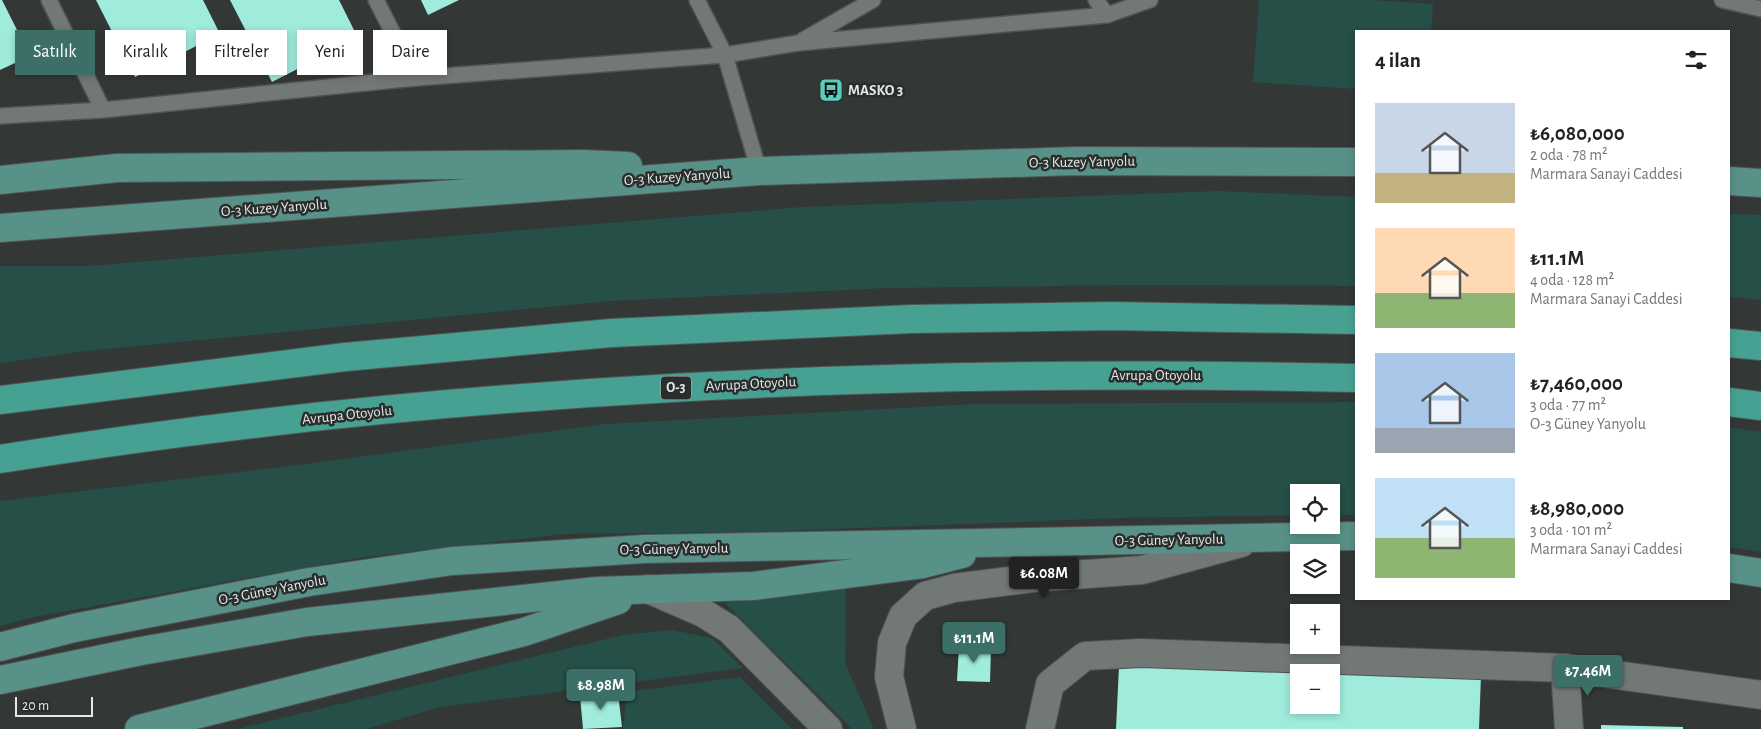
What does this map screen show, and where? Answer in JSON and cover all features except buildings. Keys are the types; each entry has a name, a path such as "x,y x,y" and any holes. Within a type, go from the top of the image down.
{"highway":[{"path":"0,400 345,356 610,333 931,319 1111,316 1355,320"},
{"path":"1730,343 1761,346"},
{"name":"Avrupa Otoyolu","path":"0,459 142,439 350,414 539,397 787,381 1097,375 1355,378"},
{"path":"1730,402 1761,406"}],"main road":[{"name":"O-3 Kuzey Yanyolu","path":"0,228 759,171 1076,161 1355,162"},
{"path":"0,180 117,168 582,164 759,171"},
{"path":"1730,181 1761,183"},
{"name":"O-3 Güney Yanyolu","path":"0,648 74,628 300,584 452,561 644,549 1355,536"},
{"path":"0,680 141,651 306,622 588,592 753,586 923,564 1000,543"},
{"path":"1730,568 1761,573"},
{"path":"139,729 524,632 648,589"}],"street":[{"path":"902,729 889,677 892,643 903,616 925,596 954,588 1032,578 1142,570 1257,538"},
{"path":"648,589 703,613 729,629 761,658 828,729"},
{"path":"1040,729 1050,684 1085,656 1141,653 1565,668 1761,695"},
{"path":"1565,668 1569,729"}],"lane":[{"path":"49,0 104,110"},
{"path":"376,0 416,78"},
{"path":"698,0 725,55 759,171"},
{"path":"798,43 873,0"},
{"path":"1096,0 1107,15"},
{"path":"0,116 104,110 416,78 725,55 798,43 1107,15 1150,0"},
{"path":"1722,0 1761,9"}],"green space":[{"path":"1259,0 1372,0 1433,4 1431,30 1355,30 1355,89 1253,82"},
{"path":"1217,191 1355,197 1355,286 1133,285 888,288 610,301 85,351 0,363 0,266 89,266 802,207"},
{"path":"1730,214 1761,215 1761,300 1730,297"},
{"path":"1355,402 1355,515 1340,515 1340,484 1290,484 1290,515 1121,518 755,532 564,534 358,558 34,617 0,626 0,501 298,465 605,424 976,404"},
{"path":"1730,427 1761,432 1761,552 1730,547"},
{"path":"846,588 845,663 874,729 852,729 725,603"},
{"path":"672,630 712,638 743,668 441,707 366,729 238,729 623,635"},
{"path":"740,677 792,729 623,729 627,692"}],"place":[{"name":"MASKO 3","path":"831,90"}]}
